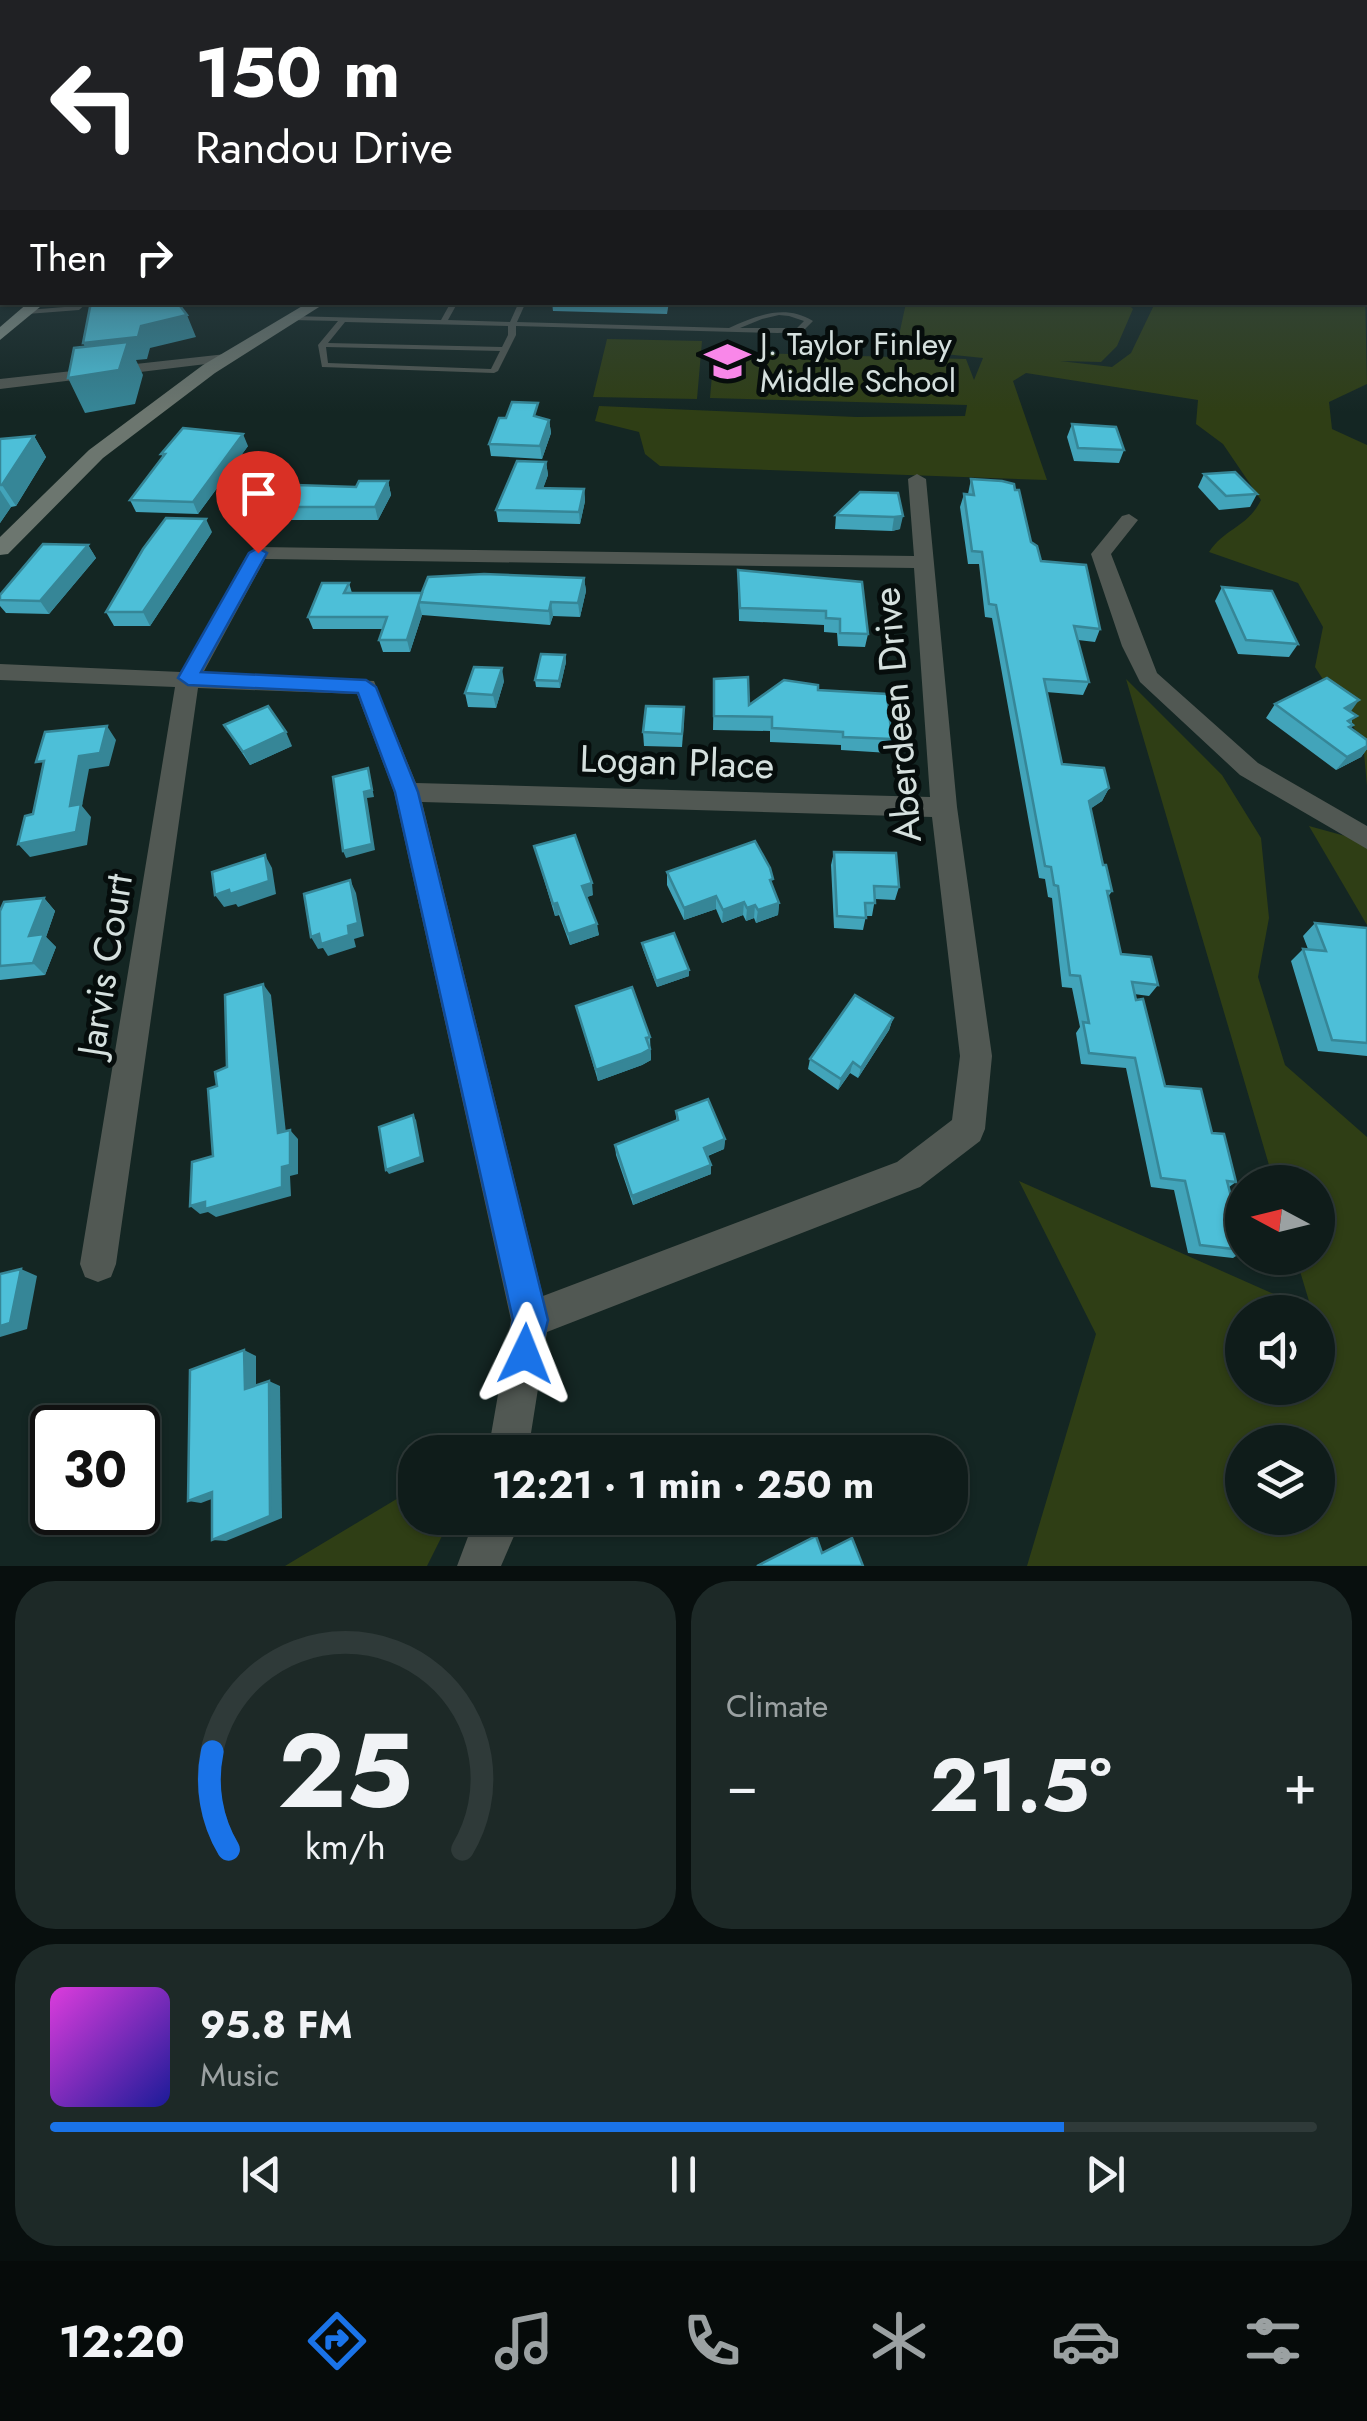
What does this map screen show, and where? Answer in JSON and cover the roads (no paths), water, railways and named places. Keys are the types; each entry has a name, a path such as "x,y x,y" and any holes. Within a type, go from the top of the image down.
{"main road":[{"path":"0,549 96,454 226,358 315,305"},
{"path":"0,334 33,307"}],"street":[{"path":"0,384 226,358"},
{"path":"917,478 924,562"},
{"path":"1129,520 1101,554 1148,677 1249,769 1367,838"},
{"name":"Aberdeen Drive","path":"188,678 258,553 924,562 944,807 976,1056 968,1129 908,1175 530,1320"},
{"path":"0,672 366,687 407,792 530,1320 511,1435"},
{"name":"Jarvis Court","path":"98,1264 188,678"},
{"name":"Logan Place","path":"407,792 944,807"},
{"path":"479,1566 493,1535"}],"lane":[{"path":"443,324 453,305"},
{"path":"322,345 326,365 494,371 521,305"},
{"path":"33,307 86,306"},
{"path":"291,318 730,330 800,330 810,322 796,313 770,313 730,330"},
{"path":"322,345 342,321"},
{"path":"322,345 505,349"}],"place":[{"name":"J. Taylor Finley Middle School","path":"727,362"}]}
